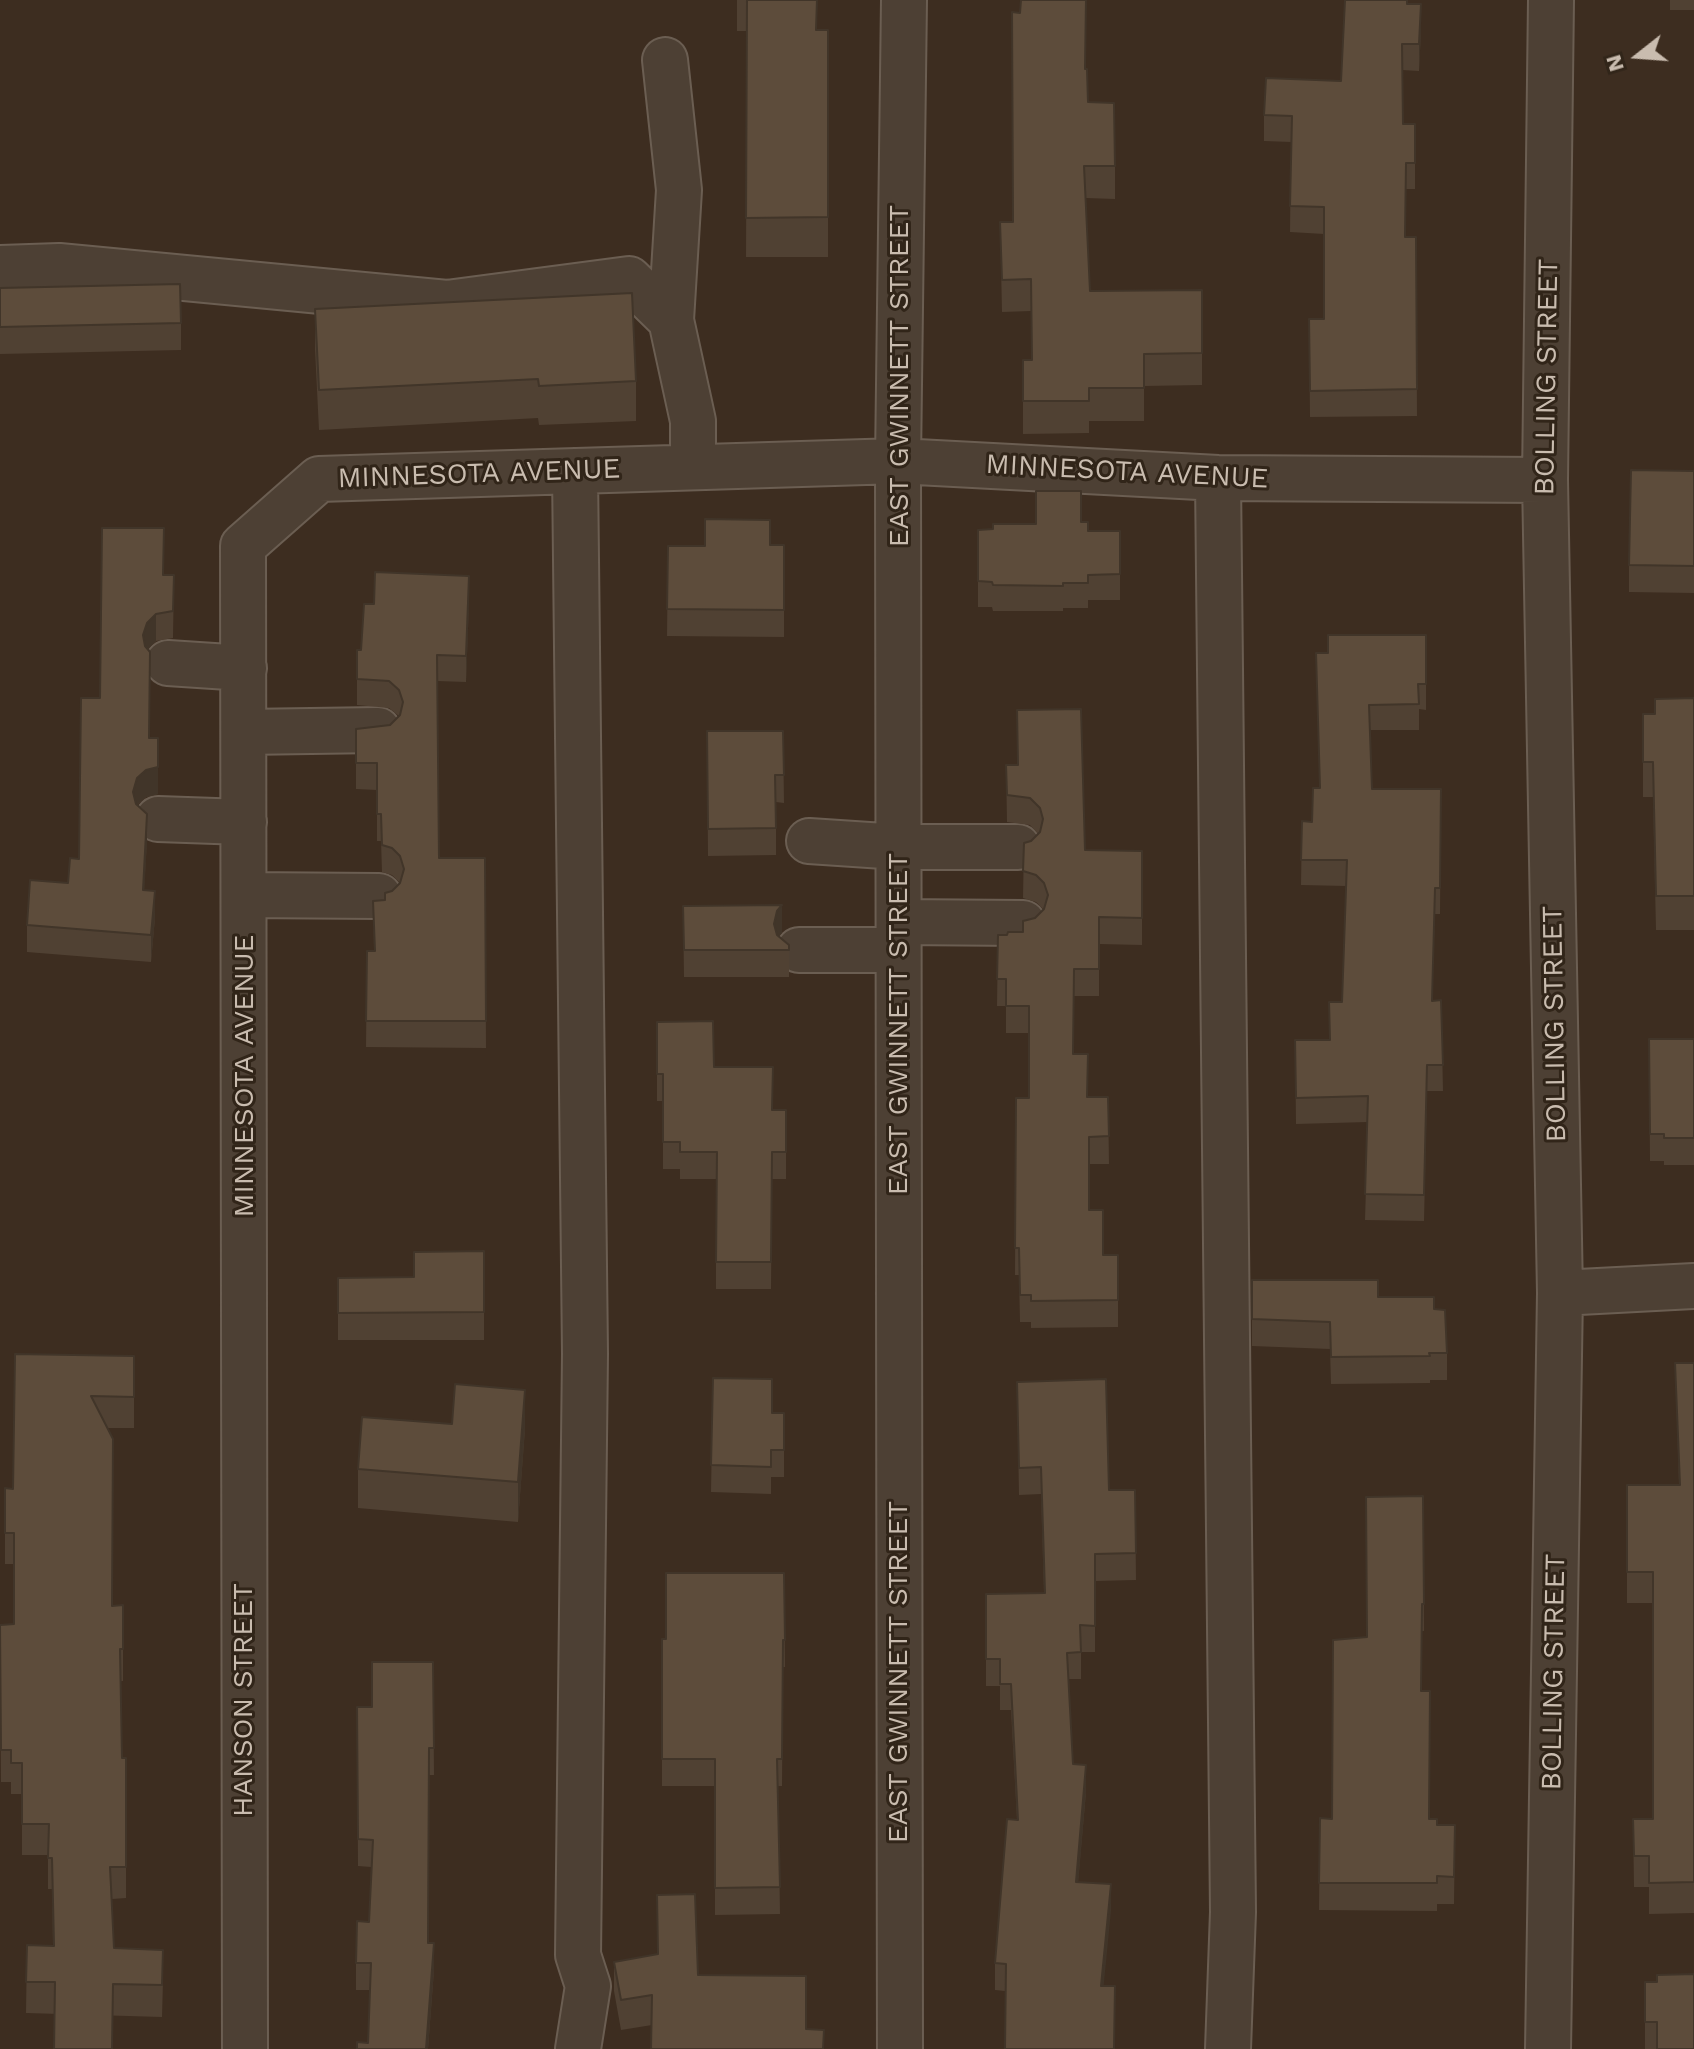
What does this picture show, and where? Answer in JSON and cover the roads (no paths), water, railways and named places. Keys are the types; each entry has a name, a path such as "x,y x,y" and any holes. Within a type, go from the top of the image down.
{"street":[{"name":"EAST GWINNETT STREET","path":"900,2049 898,461 904,0"},
{"name":"BOLLING STREET","path":"1548,2049 1560,1293 1545,480 1551,0"},
{"path":"665,60 679,190 671,320 693,421 693,467"},
{"path":"0,268 59,266 447,303 629,279 671,320"},
{"name":"MINNESOTA AVENUE","path":"245,1350 243,546 319,479 898,461 1218,478 1545,480"},
{"path":"575,471 585,1354 578,1955 588,1986 578,2049"},
{"path":"1218,478 1233,1912 1228,2049"},
{"path":"168,663 244,668"},
{"path":"244,732 378,730"},
{"path":"158,819 244,822"},
{"path":"809,841 899,847 1018,847"},
{"path":"244,895 379,896"},
{"path":"799,950 1023,923"},
{"path":"1560,1293 1694,1286"},
{"name":"HANSON STREET","path":"245,1350 245,2049"}]}
